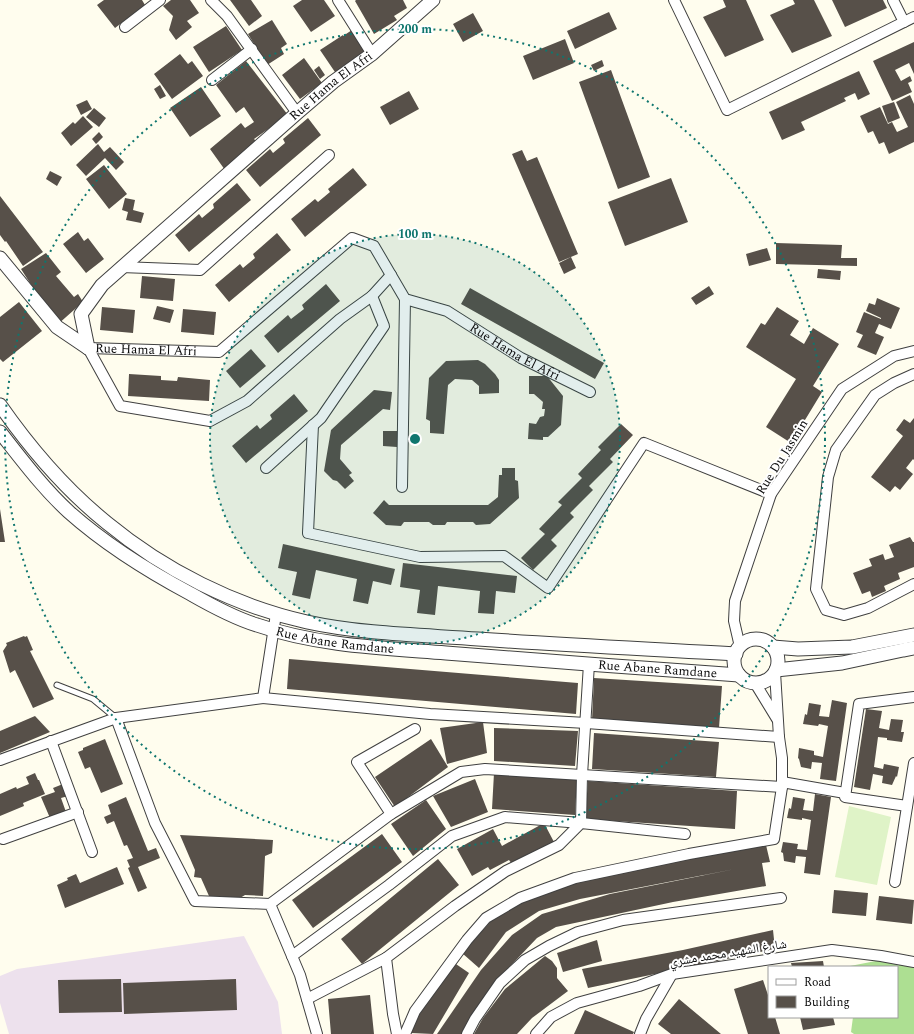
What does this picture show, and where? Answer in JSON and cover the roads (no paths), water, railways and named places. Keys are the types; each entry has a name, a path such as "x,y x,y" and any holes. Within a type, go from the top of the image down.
{"street":[{"path":"125,27 160,0"},
{"path":"211,0 227,16 297,113"},
{"path":"338,0 372,54"},
{"name":"Rue Hama El Afri","path":"432,0 372,54 333,82 297,113 102,285 81,314 88,348 220,352 352,238 374,246 405,299 447,311 521,358 590,392"},
{"path":"674,0 727,110 914,17"},
{"path":"893,0 904,22"},
{"path":"212,80 252,49"},
{"path":"121,268 200,270 328,155"},
{"path":"0,258 57,328 88,348 120,406 210,421 247,401 340,319 372,296 392,275"},
{"path":"266,468 321,418 384,326 372,296"},
{"path":"402,487 405,299"},
{"name":"Rue Du Jasmin","path":"738,650 734,621 735,601 771,494 842,389 894,356 914,351"},
{"path":"914,374 894,383 875,395 836,450 828,477 816,589 826,610 844,615 868,608 914,584"},
{"path":"0,405 42,458 71,490 106,522 130,541 200,584 236,600 276,614 308,622 353,630 583,646 738,650"},
{"path":"313,425 308,533 420,557 504,556 548,588 644,443 771,494"},
{"name":"Rue Abane Ramdane","path":"0,432 36,477 69,512 106,542 142,567 221,610 254,625 310,639 363,646 739,675"},
{"path":"262,698 276,614"},
{"path":"773,648 806,649 852,647 914,634"},
{"path":"405,1034 415,1010 467,940 486,918 520,898 576,878 774,838 782,784 782,758 779,737 776,671 778,658 773,648 766,642 757,639 748,641 738,650 734,661 739,675 746,681 755,683 767,680 776,671 842,663 914,648"},
{"path":"307,999 386,958 455,906 506,871 560,845 581,824 582,775 589,664"},
{"path":"755,683 778,721"},
{"path":"907,806 844,797 846,793 859,704 914,696"},
{"path":"0,760 116,718 262,698 430,714 586,723 779,737"},
{"path":"116,718 155,823 195,901 270,904 391,814 461,772 485,769 782,784 846,793"},
{"path":"391,814 357,762 415,729"},
{"path":"51,741 92,852"},
{"path":"895,882 914,763"},
{"path":"3,839 78,812"},
{"path":"292,956 389,885 452,836 505,817 685,834"},
{"path":"467,1034 475,1019 505,978 525,960 578,932 622,920 781,898"},
{"path":"270,904 300,975 317,1034"},
{"name":"شارغ الشهيد محمد مشري","path":"536,1034 551,1017 577,1003 639,986 672,974 832,950 882,956 914,962"},
{"path":"386,958 397,1034"},
{"path":"640,1034 646,1019 672,974"}],"lane":[{"path":"57,685 93,699 116,718"}]}
